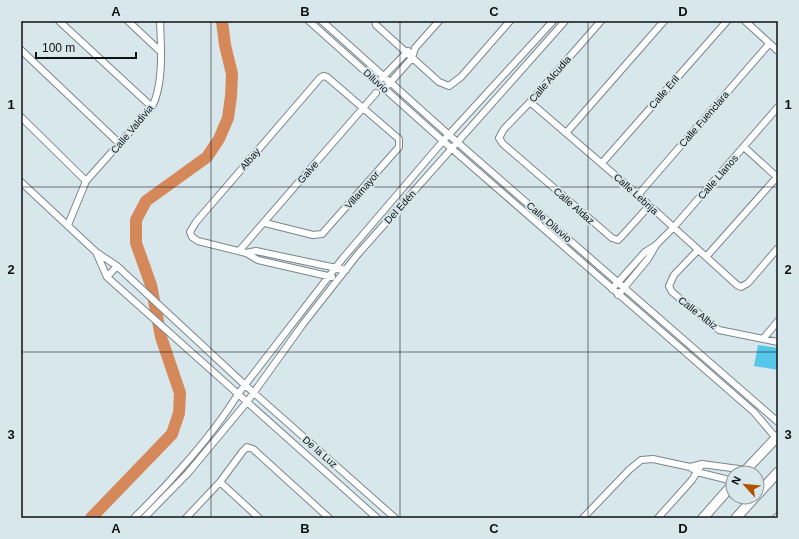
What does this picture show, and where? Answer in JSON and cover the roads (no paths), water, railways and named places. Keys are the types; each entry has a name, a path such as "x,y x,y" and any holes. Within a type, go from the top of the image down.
{"street":[{"path":"59,21 152,107"},
{"path":"128,21 161,52"},
{"name":"Calle Valdivia","path":"68,225 86,181 152,107 157,98 161,52 160,21"},
{"name":"Diluvio","path":"310,21 443,141 754,412 777,437"},
{"name":"Calle Diluvio","path":"322,21 449,135 778,422"},
{"path":"378,82 406,52 415,48 439,21"},
{"path":"376,23 438,82 445,86 452,85 510,21"},
{"name":"Del Edén","path":"134,518 184,464 229,409 238,394 329,276 443,141 553,21"},
{"name":"Del Edén","path":"144,518 188,473 247,402 338,278 565,21"},
{"name":"Calle Alcudia","path":"499,138 504,129 530,102 601,21"},
{"path":"566,133 664,21"},
{"name":"Calle Eril","path":"602,163 727,21"},
{"path":"745,21 778,51"},
{"name":"Calle Fuenclara","path":"638,195 770,44"},
{"path":"385,88 412,58 415,48"},
{"path":"21,50 120,144"},
{"name":"Albay","path":"346,270 256,251 239,251 198,241 191,235 192,228 320,78 323,76 326,77 361,106"},
{"name":"Galve","path":"239,251 361,106 376,93"},
{"name":"Calle Lebrija","path":"530,102 638,195 648,206 733,283 741,287 748,283 778,248"},
{"name":"Villamayor","path":"264,223 313,235 322,234 399,148 399,139 361,106"},
{"name":"Calle Llanos","path":"656,245 673,228 777,110"},
{"path":"21,117 86,181"},
{"name":"Calle Aldaz","path":"499,138 503,144 612,238 618,240 648,206"},
{"path":"706,257 778,178 744,147"},
{"path":"21,182 96,252 107,277 117,266"},
{"path":"612,289 645,252 656,245"},
{"path":"618,295 648,259 656,245"},
{"name":"Calle Albiz","path":"698,250 672,279 669,286 672,292 719,330 778,342"},
{"name":"De la Luz","path":"96,252 117,266 245,385 395,518"},
{"name":"Albay","path":"246,252 258,260 338,278"},
{"name":"De la Luz","path":"107,277 377,518"},
{"path":"763,339 778,321"},
{"path":"750,465 777,437"},
{"path":"188,517 220,482 247,447 253,449 329,518"},
{"path":"583,518 629,470 641,460 653,459 690,467 697,472 725,479"},
{"path":"690,467 702,464 725,468"},
{"path":"658,518 702,464"},
{"path":"765,486 778,472"},
{"path":"220,482 259,518"},
{"path":"703,518 725,493"},
{"path":"736,518 748,505"}],"waterway":[{"path":"91,518 172,434 179,413 180,393 161,337 151,285 136,243 136,220 146,201 207,157 219,139 228,118 232,74 225,45 222,21"}]}
